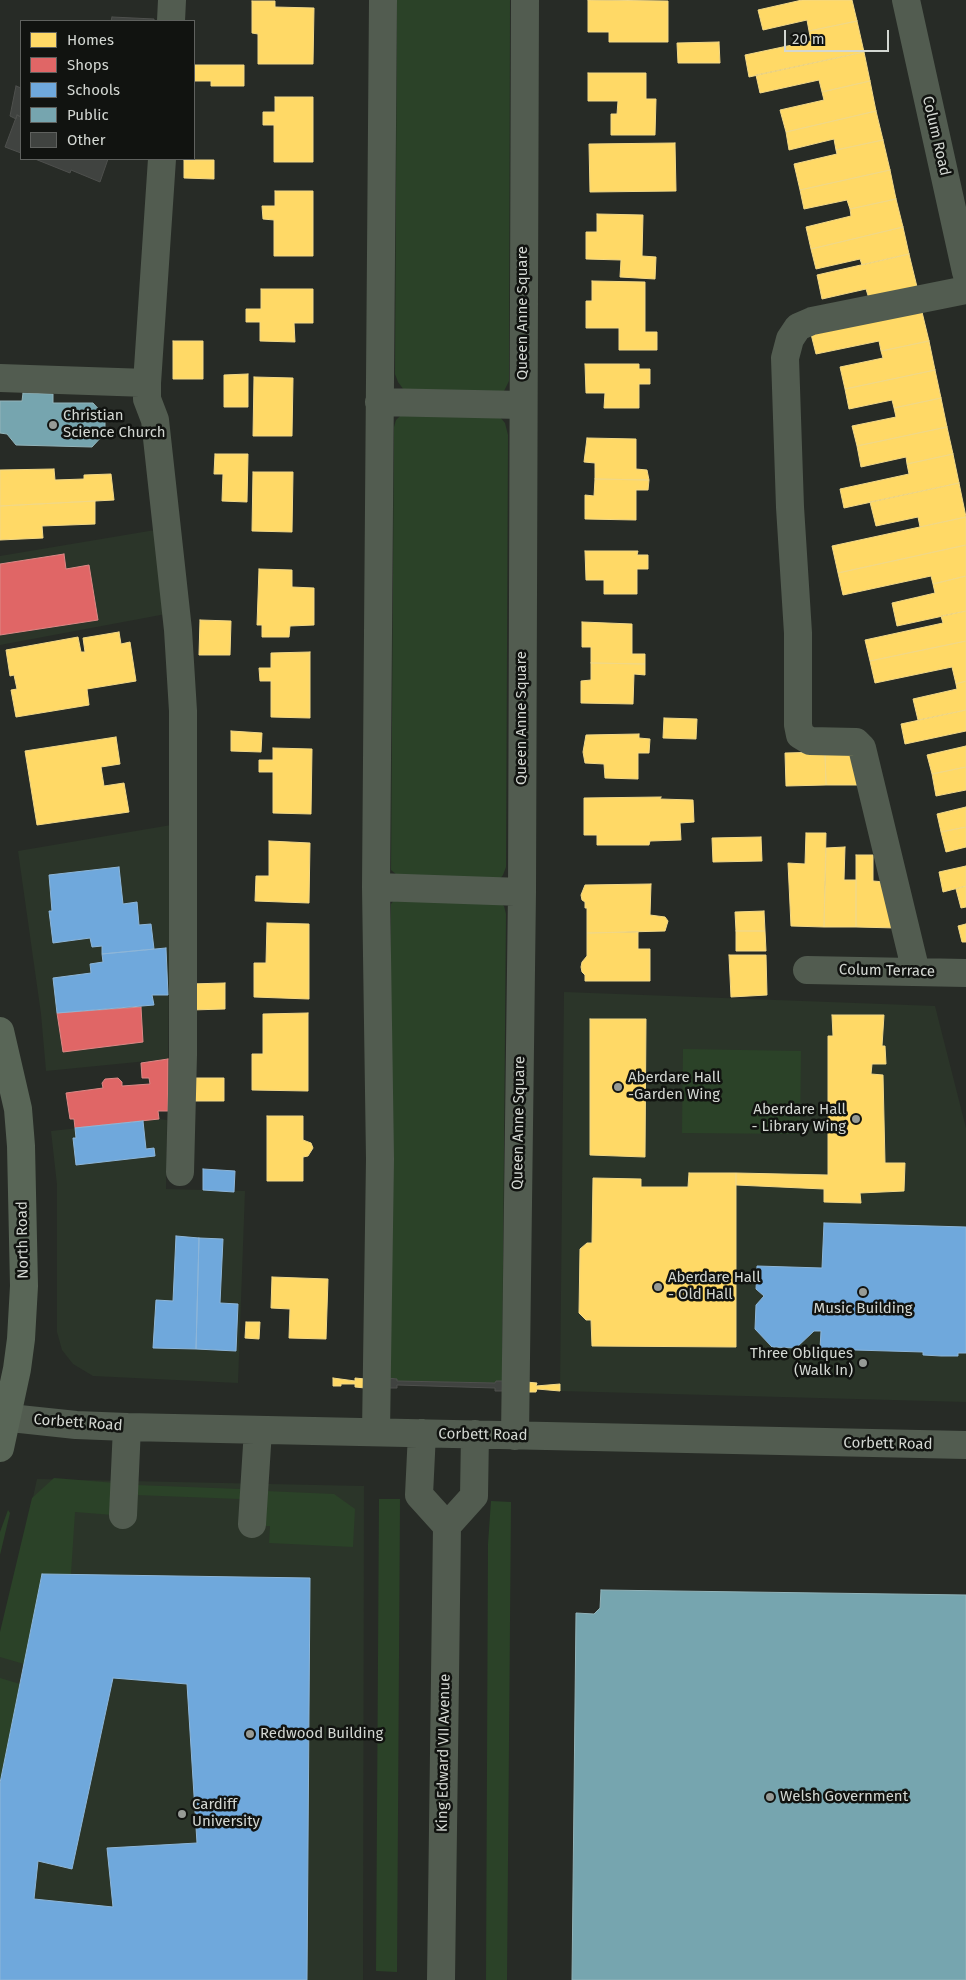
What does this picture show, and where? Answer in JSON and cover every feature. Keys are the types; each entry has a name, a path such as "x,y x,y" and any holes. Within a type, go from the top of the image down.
{"main road":[{"name":"North Road","path":"0,1031 18,1109 23,1187 24,1286 17,1369 3,1418 0,1448"}],"street":[{"path":"171,20 172,0"},
{"path":"376,1432 380,1159 376,887 383,0"},
{"name":"Queen Anne Square","path":"514,1436 522,892 522,405 525,0"},
{"name":"Colum Road","path":"906,0 966,272"},
{"path":"162,160 147,399 155,420 178,630 183,710 183,1045 180,1172"},
{"path":"916,972 862,748 856,742 847,740 810,741 800,735 798,725 798,633 790,507 785,358 790,339 798,327 812,321 966,290"},
{"path":"0,378 147,383"},
{"path":"379,402 522,405"},
{"path":"376,887 522,892"},
{"name":"Colum Terrace","path":"808,970 966,973"},
{"name":"Corbett Road","path":"3,1418 76,1425 966,1445"},
{"path":"123,1515 127,1426"},
{"path":"252,1524 258,1430"},
{"path":"422,1433 419,1495 447,1526 474,1496 475,1434"},
{"name":"King Edward VII Avenue","path":"441,1980 447,1526"}],"shaded area":[{"path":"155,530 166,614 0,645 0,556"},
{"path":"171,825 168,1059 46,1071 41,1014 18,851"},
{"path":"564,992 935,1006 966,1128 966,1402 560,1391"},
{"path":"159,1119 167,1120 166,1189 245,1191 238,1383 93,1376 73,1364 62,1350 57,1332 57,1185 51,1131"},
{"name":"Cardiff University","path":"37,1479 364,1486 363,1980 0,1980 0,1648"}],"green space":[{"path":"397,0 510,0 509,381 502,395 404,390 395,374"},
{"path":"402,414 499,416 505,423 508,435 506,867 499,880 397,875 391,870 394,427 396,420"},
{"path":"395,899 497,901 504,906 506,914 502,1381 496,1381 495,1383 397,1381 397,1379 389,1378 391,904"},
{"path":"683,1049 801,1051 800,1134 682,1133"},
{"path":"54,1478 116,1483 113,1515 75,1512 71,1574 42,1574 24,1664 0,1657 0,1632 32,1498"},
{"path":"136,1485 240,1489 240,1499 135,1495"},
{"path":"265,1491 334,1494 355,1509 353,1547 269,1543 270,1526 265,1526"},
{"path":"379,1499 400,1499 397,1972 376,1971"},
{"path":"491,1501 511,1502 507,1980 486,1980 488,1544"},
{"path":"8,1510 10,1513 0,1555 0,1532"},
{"path":"0,1678 20,1684 0,1783"}],"building: Homes":[{"path":"588,0 668,1 668,42 609,42 609,32 588,32"},
{"path":"802,0 852,0 857,21 809,31 807,20 763,30 758,10"},
{"path":"252,1 275,1 275,7 314,8 313,64 258,64 258,34 252,33"},
{"path":"857,21 864,52 749,77 745,55 811,41 809,31"},
{"path":"719,42 720,63 678,63 677,43"},
{"path":"864,52 870,81 822,92 819,80 760,93 756,75"},
{"path":"195,65 244,65 244,86 211,86 211,81 195,81"},
{"path":"588,73 646,73 646,99 656,99 655,135 611,135 611,114 617,114 618,101 588,101"},
{"path":"870,81 876,111 786,132 780,110 824,100 822,92"},
{"path":"275,97 313,97 313,162 274,162 274,125 263,125 263,112 275,112"},
{"path":"876,111 883,140 836,150 834,139 789,150 786,132"},
{"path":"883,140 890,170 800,190 794,164 837,154 836,150"},
{"path":"675,143 676,191 590,192 589,144"},
{"path":"184,160 214,160 214,179 184,178"},
{"path":"890,170 896,199 850,209 847,200 804,209 800,190"},
{"path":"275,191 313,191 313,256 274,256 274,220 263,219 262,206 275,206"},
{"path":"896,199 903,227 811,249 806,227 851,216 850,209"},
{"path":"597,214 643,215 642,256 656,257 655,279 620,277 621,260 586,259 586,232 597,232"},
{"path":"903,227 909,254 862,265 860,259 816,269 811,249"},
{"path":"909,254 918,291 870,302 866,289 822,299 817,275"},
{"path":"592,281 645,282 645,332 657,332 657,350 619,350 619,328 586,328 586,301 592,301"},
{"path":"261,289 313,289 313,323 294,323 295,342 260,341 260,322 246,322 246,309 261,309"},
{"path":"922,312 929,341 881,351 879,341 816,354 811,334"},
{"path":"173,341 203,341 203,379 173,379"},
{"path":"929,341 935,370 845,389 840,367 883,358 881,351"},
{"path":"585,364 639,364 639,369 650,369 650,384 639,384 639,408 604,408 605,393 586,393"},
{"path":"935,370 941,398 894,408 892,400 849,409 845,389"},
{"path":"248,374 248,407 224,407 224,375"},
{"path":"254,377 293,378 292,436 253,436"},
{"path":"941,398 947,427 857,446 852,426 896,417 894,408"},
{"path":"947,427 953,454 907,464 906,457 861,467 857,446"},
{"path":"587,438 636,439 636,469 647,470 649,480 595,479 595,463 584,462"},
{"path":"215,454 248,454 247,502 222,501 223,474 214,474"},
{"path":"953,454 959,483 844,508 840,489 909,474 907,464"},
{"path":"54,469 55,480 84,479 84,475 111,474 114,500 0,506 0,470"},
{"path":"253,472 293,472 292,532 252,531"},
{"path":"595,479 649,480 648,490 636,490 636,520 585,519 585,495 594,496"},
{"path":"959,483 966,517 920,527 918,517 876,526 870,502"},
{"path":"95,501 95,524 42,526 43,538 0,540 0,506"},
{"path":"966,517 966,545 838,573 832,546"},
{"path":"966,545 966,576 933,584 931,576 843,595 838,573"},
{"path":"585,551 638,551 637,555 648,555 648,569 637,569 637,594 604,594 604,580 586,580"},
{"path":"259,569 292,570 292,587 314,588 314,625 290,626 289,637 262,637 262,625 257,625"},
{"path":"966,576 966,611 897,626 892,603 935,593 933,584"},
{"path":"966,611 966,641 870,661 865,640 943,623 941,616"},
{"path":"200,620 231,621 230,655 199,655"},
{"path":"582,622 632,624 632,654 645,654 645,664 591,663 591,647 582,647"},
{"path":"119,632 121,644 130,642 136,681 87,689 89,705 16,717 11,690 17,689 14,675 10,676 6,650 78,637 81,652 85,652 83,638"},
{"path":"966,641 966,681 956,684 952,667 875,683 870,661"},
{"path":"310,652 310,718 271,717 271,681 260,681 259,668 271,668 271,653"},
{"path":"591,663 645,664 645,675 634,674 633,704 581,703 581,681 591,680"},
{"path":"966,681 966,710 918,720 913,699 957,689 956,684"},
{"path":"966,710 966,731 905,744 901,724"},
{"path":"664,718 697,719 696,739 663,738"},
{"path":"231,731 262,733 261,752 231,751"},
{"path":"639,734 639,738 650,739 649,753 638,753 638,779 605,778 604,764 585,763 583,752 586,735"},
{"path":"116,737 120,764 101,767 104,786 124,783 129,812 37,825 25,751"},
{"path":"966,746 966,767 932,774 927,755"},
{"path":"273,748 312,749 311,814 273,813 273,772 259,772 259,760 273,760"},
{"path":"825,752 826,785 786,786 785,753"},
{"path":"825,752 852,752 862,785 826,785"},
{"path":"966,767 966,790 936,796 932,774"},
{"path":"661,797 660,799 693,800 694,822 680,823 681,840 650,841 649,845 597,845 597,835 584,835 584,798"},
{"path":"966,807 966,827 941,832 937,814"},
{"path":"966,827 966,847 946,852 941,832"},
{"path":"806,833 826,833 824,927 791,926 788,863 805,864"},
{"path":"761,837 762,861 713,862 712,838"},
{"path":"269,841 310,843 309,903 255,901 256,876 269,876"},
{"path":"845,847 844,880 856,880 856,927 824,927 826,848"},
{"path":"856,855 873,855 873,881 885,882 897,928 856,927"},
{"path":"966,866 966,886 943,892 939,872"},
{"path":"651,884 650,915 665,917 668,921 665,931 587,933 587,908 585,908 585,902 582,900 581,895 585,885"},
{"path":"966,886 966,907 961,908 956,889"},
{"path":"764,911 765,931 736,931 735,912"},
{"path":"267,923 309,924 309,999 254,997 254,963 266,963"},
{"path":"966,924 966,942 962,942 958,926"},
{"path":"736,931 765,931 766,951 736,951"},
{"path":"638,932 638,949 650,949 650,981 585,981 585,975 581,967 582,962 587,956 587,933"},
{"path":"729,955 766,955 767,995 731,997"},
{"path":"225,983 225,1009 191,1010 190,984"},
{"path":"308,1013 308,1091 252,1090 252,1054 263,1054 263,1014"},
{"name":"Aberdare Hall - Library Wing","path":"832,1015 884,1015 882,1046 885,1046 886,1064 872,1064 871,1074 883,1075 885,1163 905,1163 904,1191 860,1193 861,1203 824,1202 824,1189 736,1185 736,1173 828,1175 828,1036 833,1036"},
{"name":"Aberdare Hall -Garden Wing","path":"590,1019 646,1019 645,1157 590,1155"},
{"path":"192,1078 224,1078 224,1101 192,1101"},
{"path":"267,1116 303,1116 303,1140 311,1143 313,1148 308,1156 303,1157 303,1181 267,1181"},
{"name":"Aberdare Hall - Old Hall","path":"689,1173 736,1173 736,1347 592,1346 591,1320 586,1320 579,1313 580,1249 587,1243 592,1243 593,1178 641,1179 641,1187 688,1187"},
{"path":"272,1277 328,1279 326,1339 289,1338 290,1309 271,1308"},
{"path":"246,1322 260,1322 259,1339 245,1338"},
{"path":"333,1378 355,1381 355,1378 365,1379 365,1388 355,1387 355,1384 333,1386"},
{"path":"526,1382 537,1383 536,1386 560,1384 560,1391 537,1389 536,1392 526,1392"}],"building: Shops":[{"path":"64,554 66,569 89,565 98,620 0,635 0,564"},
{"path":"141,1007 143,1042 63,1052 57,1013"},
{"path":"168,1059 168,1111 158,1111 159,1119 75,1128 74,1119 70,1119 66,1093 103,1088 102,1083 105,1079 118,1078 122,1082 122,1086 150,1084 149,1078 142,1078 141,1063"}],"building: Schools":[{"path":"119,867 123,904 137,902 139,925 151,924 154,949 102,954 102,946 92,947 90,938 53,943 49,911 52,911 49,875"},
{"path":"166,948 168,995 152,995 154,1005 57,1013 53,978 91,973 90,964 103,962 102,954"},
{"path":"143,1121 146,1149 154,1148 155,1156 76,1165 73,1138 76,1138 75,1128"},
{"path":"203,1169 235,1171 234,1192 203,1190"},
{"name":"Music Building","path":"824,1223 966,1227 966,1353 958,1353 958,1356 941,1356 923,1355 923,1352 820,1349 821,1331 814,1331 796,1348 772,1347 755,1329 756,1305 764,1296 756,1289 757,1266 822,1268"},
{"path":"176,1236 199,1238 196,1349 153,1348 156,1300 173,1301"},
{"path":"199,1238 223,1239 220,1303 238,1304 236,1351 196,1349"},
{"name":"Redwood Building","path":"42,1574 310,1578 307,1980 0,1980 0,1783","holes":["113,1678 187,1684 197,1843 107,1848 113,1907 34,1899 38,1861 72,1869"]}],"building: Public":[{"name":"Christian Science Church","path":"23,393 53,394 53,403 93,403 105,416 105,433 92,447 16,445 7,434 0,433 0,401 22,401"},
{"name":"Welsh Government","path":"601,1590 966,1595 966,1980 572,1980 576,1613 594,1614 600,1608"}],"building: Other":[{"path":"112,17 154,19 154,20 111,20"},
{"path":"16,86 20,88 20,116 17,115 16,119 10,116"},
{"path":"17,115 20,116 20,153 5,147"},
{"path":"38,160 108,160 100,182 71,170 70,173"},
{"path":"387,1378 397,1379 397,1381 495,1383 496,1381 504,1381 504,1391 495,1391 495,1388 397,1385 397,1388 387,1388"}],"place":[{"name":"Christian Science Church","path":"53,425"},
{"name":"Aberdare Hall -Garden Wing","path":"618,1087"},
{"name":"Aberdare Hall - Library Wing","path":"856,1119"},
{"name":"Aberdare Hall - Old Hall","path":"658,1287"},
{"name":"Music Building","path":"863,1292"},
{"name":"Three Obliques (Walk In)","path":"863,1363"},
{"name":"Redwood Building","path":"250,1734"},
{"name":"Welsh Government","path":"770,1797"},
{"name":"Cardiff University","path":"182,1814"}]}
